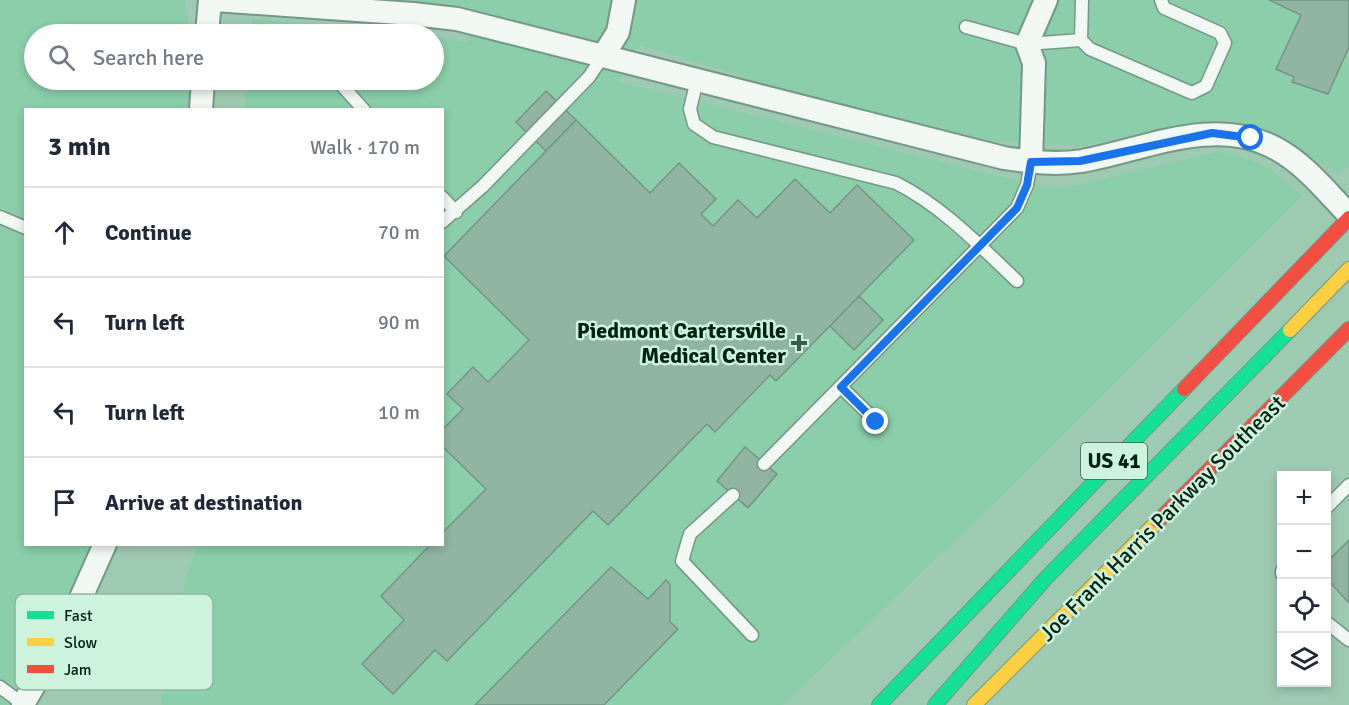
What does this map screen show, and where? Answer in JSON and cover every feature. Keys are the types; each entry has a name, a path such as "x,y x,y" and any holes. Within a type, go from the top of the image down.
{"main road":[{"name":"US 41","path":"879,705 1349,216"},
{"path":"935,705 1046,578 1349,269"},
{"name":"Joe Frank Harris Parkway Southeast","path":"974,705 1349,329"}],"street":[{"path":"208,24 210,0"},
{"path":"215,0 458,19 1004,158 1031,162 1080,161 1192,136 1234,134 1274,147 1297,162 1349,216"},
{"path":"603,56 618,32 624,0"},
{"path":"1031,162 1034,63 1027,44 1046,0"},
{"path":"201,108 202,90"},
{"path":"83,594 104,546"},
{"path":"23,704 31,690"}],"lane":[{"path":"1082,0 1081,40 1090,49 1192,93 1206,86 1225,43 1220,33 1164,8 1161,0"},
{"path":"966,27 1027,44 1081,40"},
{"path":"444,221 456,212 589,77 603,56"},
{"path":"697,80 690,109 694,124 713,137 896,183 915,192 980,245 1017,281"},
{"path":"346,90 362,108"},
{"path":"764,464 1017,208 1027,185 1031,162"},
{"path":"444,198 456,212"},
{"path":"0,217 24,227"},
{"path":"1328,351 1349,346"},
{"path":"841,387 876,422"},
{"path":"1331,503 1349,485"},
{"path":"733,495 690,534 682,561 752,635"},
{"path":"1331,626 1349,640"},
{"path":"0,687 23,704"}],"shaded area":[{"path":"0,0 185,0 189,24 24,24 24,90 197,90 200,108 24,108 24,546 105,546 82,594 15,594 15,690 36,690 29,705 0,705"},
{"name":"Piedmont Cartersville Medical Center","path":"405,0 1349,0 1349,166 1339,174 1266,129 1231,120 1202,121 1081,146 990,141 783,89 640,45 619,82 990,174 1052,188 1073,186 1217,152 1243,157 1271,169 1302,196 1008,490 783,705 161,705 161,690 213,690 213,594 182,594 198,546 444,546 444,108 245,108 246,90 444,90 444,38 468,42 474,10"},
{"path":"252,19 313,24 252,24"}],"building":[{"path":"1269,0 1349,0 1349,47 1328,94 1292,82 1294,77 1276,69 1301,15"},
{"path":"546,91 576,120 546,151 516,122"},
{"path":"576,120 650,193 679,163 716,199 701,214 713,226 738,200 757,218 795,179 830,213 857,185 914,240 776,381 770,375 715,432 707,424 608,525 593,511 447,661 435,650 393,694 362,664 404,620 381,596 429,546 444,546 444,531 486,489 444,448 444,428 463,409 447,394 473,367 488,382 529,340 444,256"},
{"path":"859,296 883,320 854,350 830,326"},
{"path":"745,447 777,474 748,508 717,481"},
{"path":"1349,540 1349,603 1331,583 1331,558"},
{"path":"611,567 648,599 666,580 670,584 670,622 678,629 604,705 475,705"}],"traffic: fast":[{"path":"935,705 1046,578 1290,330"},
{"path":"879,705 1184,389"}],"traffic: slow":[{"path":"1290,330 1349,269"},
{"path":"974,705 1158,521"}],"traffic: jam":[{"path":"1184,389 1349,218"},
{"path":"1158,521 1349,329"}],"place":[{"name":"Piedmont Cartersville Medical Center","path":"799,343"}],"route":[{"path":"876,422 841,387 1017,208 1027,185 1031,162 1080,161 1212,133 1234,134 1251,138"}]}
